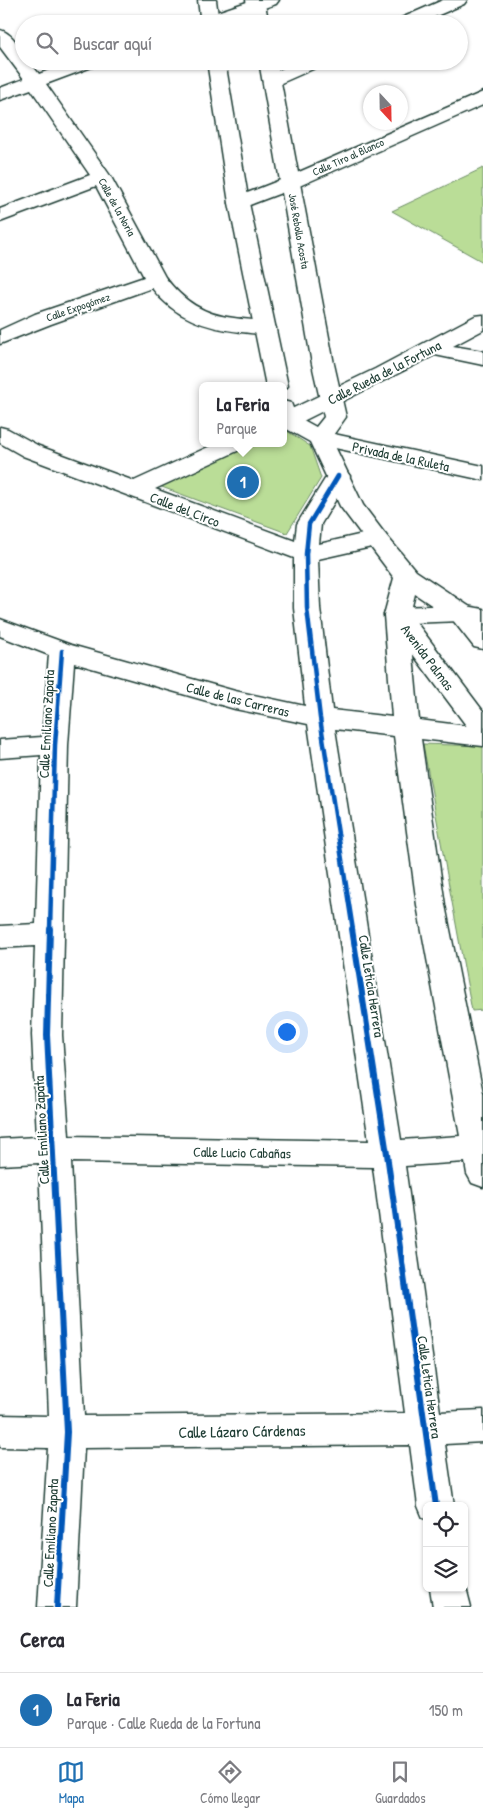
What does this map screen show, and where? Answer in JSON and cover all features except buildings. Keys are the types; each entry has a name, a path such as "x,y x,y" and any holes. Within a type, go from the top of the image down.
{"street":[{"path":"206,0 206,15"},
{"path":"424,15 458,0"},
{"path":"227,15 260,2 260,15"},
{"name":"Calle de la Noria","path":"0,35 15,55"},
{"name":"Calle de la Noria","path":"27,70 101,177 156,280 177,304 195,316 221,324 265,328"},
{"path":"0,94 66,70"},
{"path":"217,70 239,202 276,382"},
{"name":"José Rebollo Acosta","path":"270,71 331,400"},
{"name":"Calle Tiro al Blanco","path":"239,202 290,183 483,98"},
{"path":"0,216 101,177"},
{"name":"Calle Expogómez","path":"0,338 43,319 156,280"},
{"name":"Calle Rueda de la Fortuna","path":"287,416 331,400 483,321"},
{"path":"432,348 483,358"},
{"path":"320,438 335,417 331,400"},
{"path":"287,419 320,438 352,506 407,577 472,615 483,641"},
{"name":"Calle del Circo","path":"0,434 31,451 306,554"},
{"name":"Privada de la Ruleta","path":"320,438 483,473"},
{"path":"135,490 227,447"},
{"name":"Calle Leticia Herrera","path":"338,476 308,524 306,554 307,608 320,718 387,1154 435,1502"},
{"path":"306,554 376,539"},
{"name":"Avenida Palmas","path":"407,577 397,615 483,730"},
{"path":"472,615 397,615 406,728 431,905 481,1157"},
{"name":"Calle de las Carreras","path":"0,627 62,651 235,700 320,718 483,737"},
{"name":"Calle Emiliano Zapata","path":"57,1607 67,1432 47,1035 55,745 62,651"},
{"path":"0,749 55,745"},
{"path":"0,937 50,934"},
{"name":"Calle Lucio Cabañas","path":"0,1152 54,1149 481,1157"},
{"name":"Calle Lázaro Cárdenas","path":"0,1431 424,1429 483,1426"},
{"path":"450,1592 452,1607"}],"green space":[{"path":"483,168 483,262 392,211"},
{"path":"287,431 310,446 321,478 287,533 159,486 245,447 287,447"},
{"path":"423,744 483,746 483,1010 472,1011"}],"cycle path":[{"path":"338,476 309,524 306,554 307,608 320,718 387,1154 435,1502"},
{"path":"57,1607 67,1432 47,1035 55,745 62,651"}],"place":[{"name":"La Feria","path":"243,482"}]}
